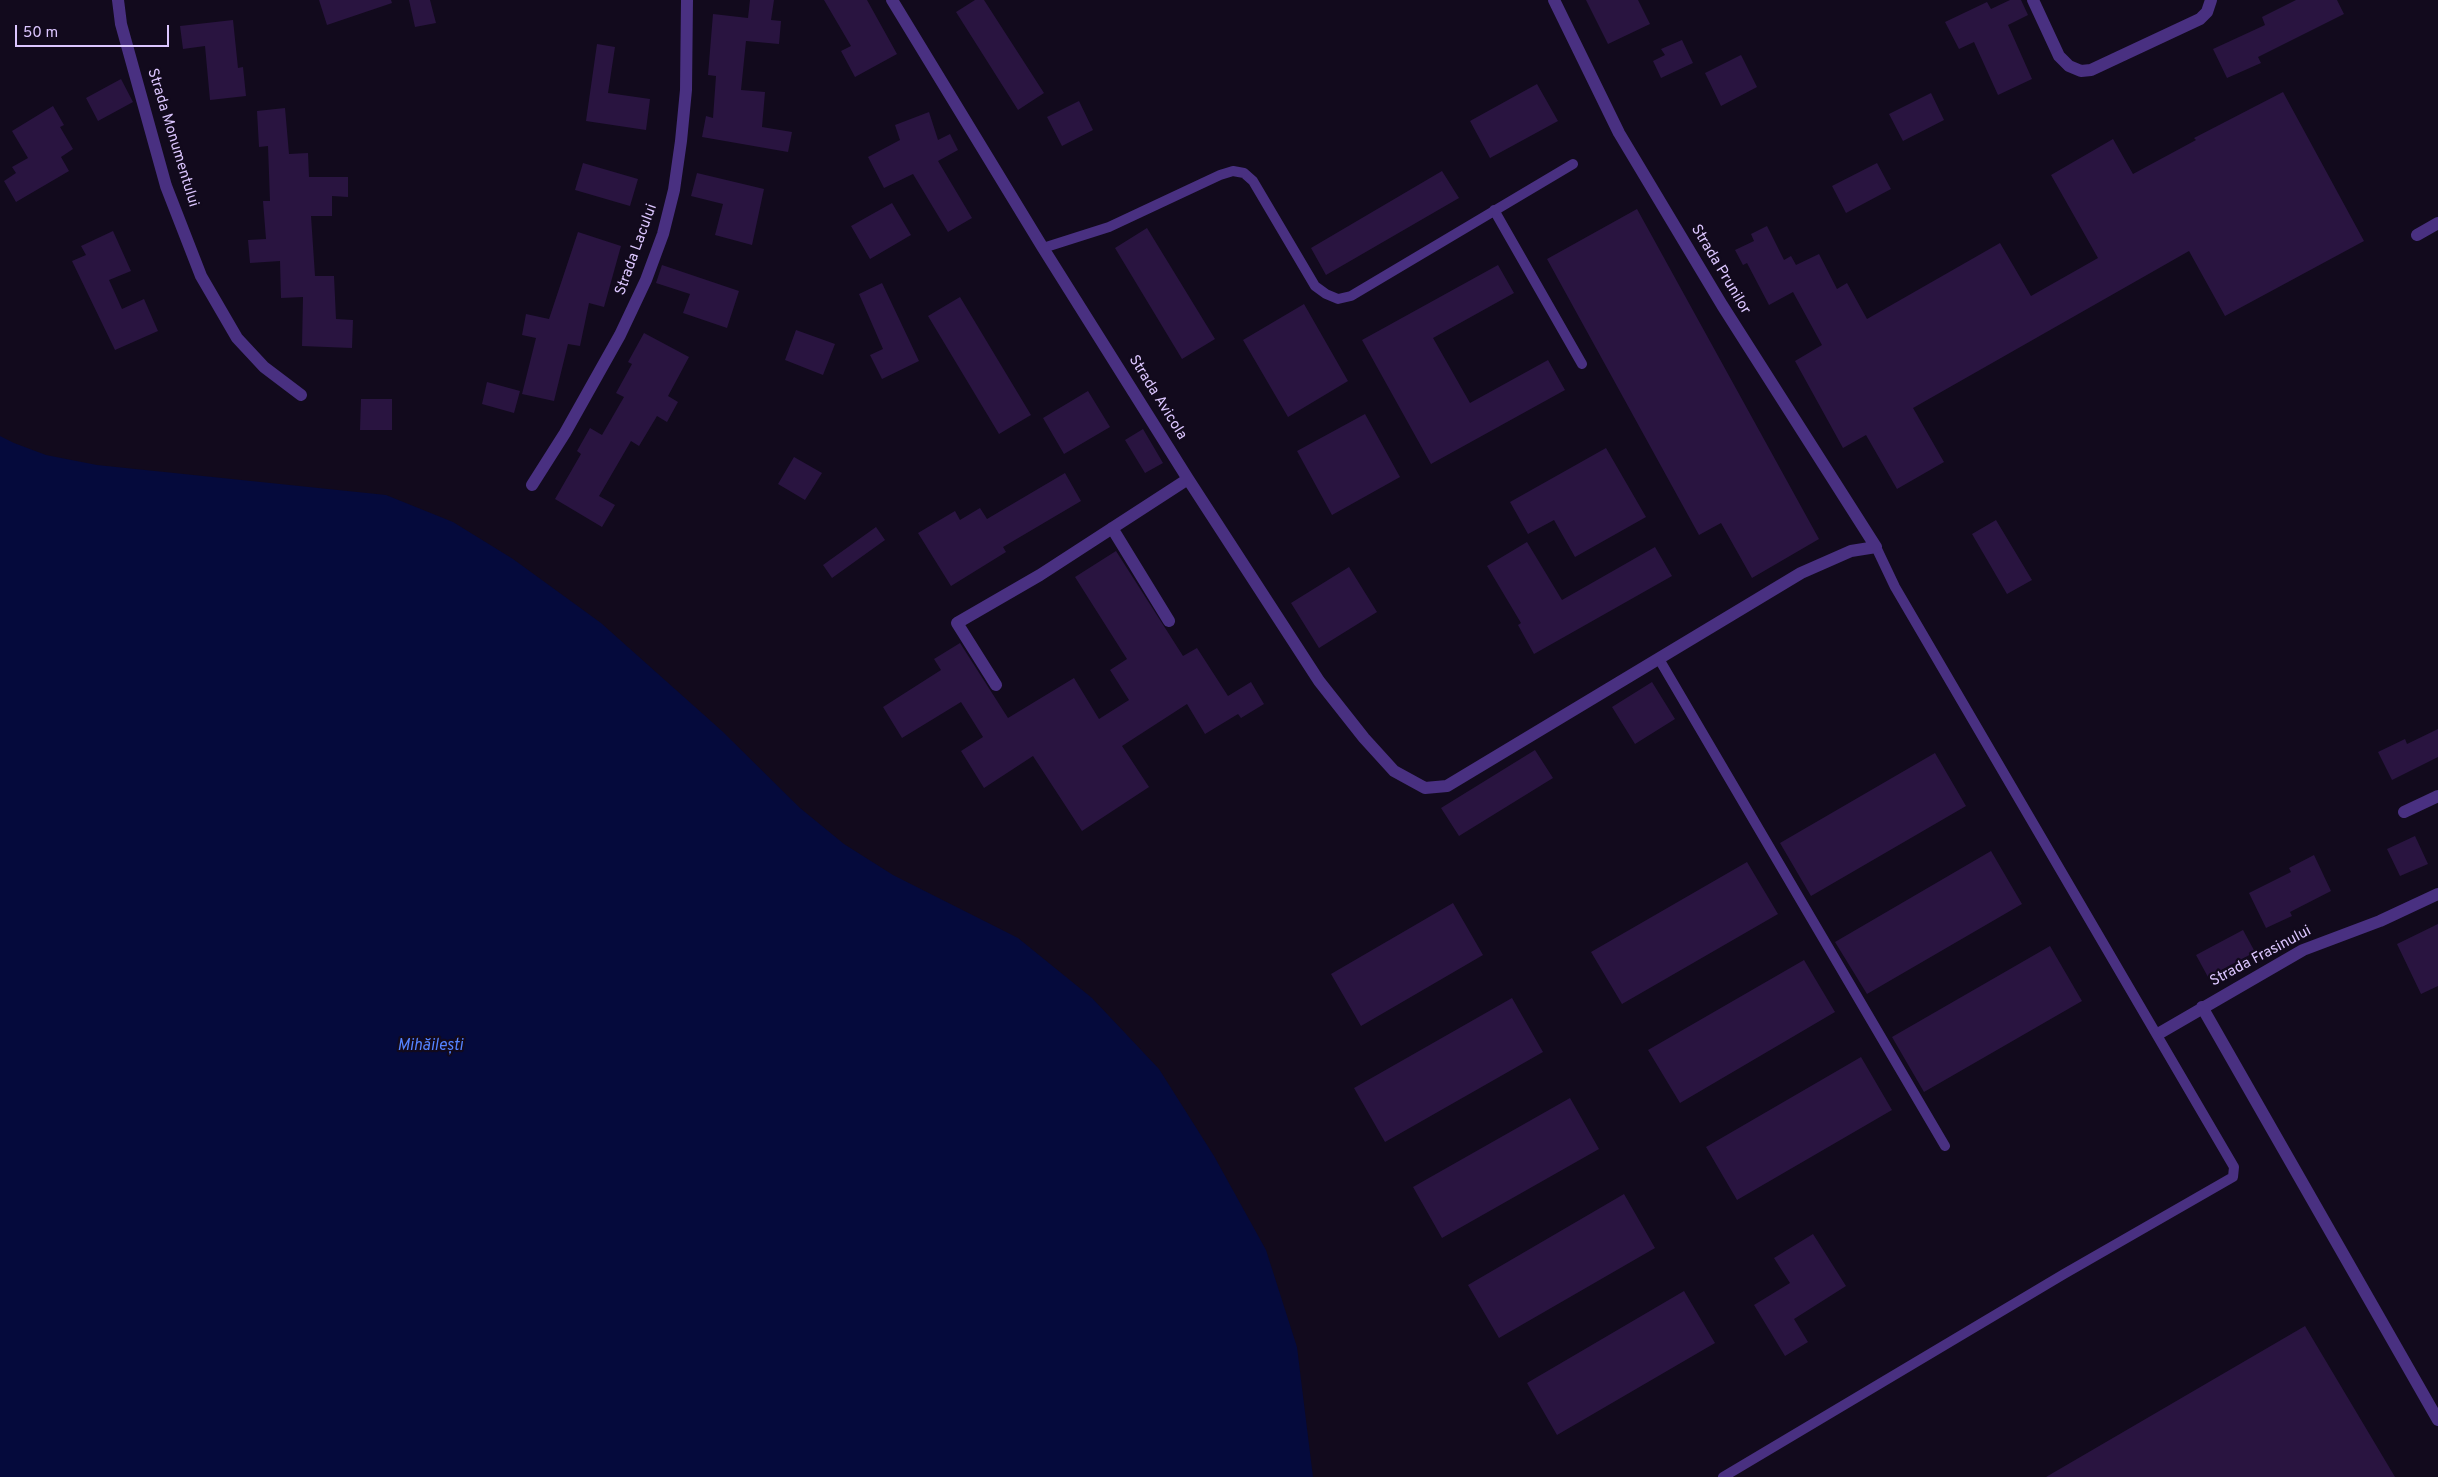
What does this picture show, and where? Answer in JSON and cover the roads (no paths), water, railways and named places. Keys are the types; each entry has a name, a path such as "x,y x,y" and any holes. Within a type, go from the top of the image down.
{"street":[{"name":"Strada Monumentului","path":"118,0 121,24 166,186 201,276 237,338 264,367 301,395"},
{"name":"Strada Lacului","path":"532,485 565,433 620,335 646,280 663,234 674,190 681,141 686,90 687,0"},
{"name":"Strada Avicola","path":"892,0 1188,478 1319,681 1364,738 1394,771 1425,788 1447,786 1659,658"},
{"name":"Strada Prunilor","path":"1554,0 1619,133 1722,306 1876,547"},
{"path":"2033,0 2059,56 2069,66 2081,71 2091,70 2200,19 2207,12 2211,0"},
{"path":"2417,235 2438,223"},
{"path":"996,685 957,623 1040,575 1188,478"},
{"path":"1112,528 1169,621"},
{"path":"1659,658 1801,573 1851,551 1876,547"},
{"path":"2404,812 2438,796"},
{"name":"Strada Frasinului","path":"2158,1034 2302,950 2380,921 2438,894"},
{"path":"2202,1007 2438,1420"}],"lane":[{"path":"1044,248 1109,227 1220,175 1233,171 1244,173 1253,181 1316,286 1326,294 1338,299 1351,296 1573,164"},
{"path":"1494,210 1582,364"},
{"path":"1723,1477 2064,1274 2233,1176 2234,1166 1895,587 1876,547"},
{"path":"1659,658 1945,1146"}],"water":[{"name":"Mihăilești","path":"0,436 46,455 97,465 386,495 453,522 513,559 601,623 722,731 800,808 844,844 893,875 1018,938 1092,998 1159,1069 1214,1156 1266,1250 1297,1347 1313,1477 0,1477"}]}
